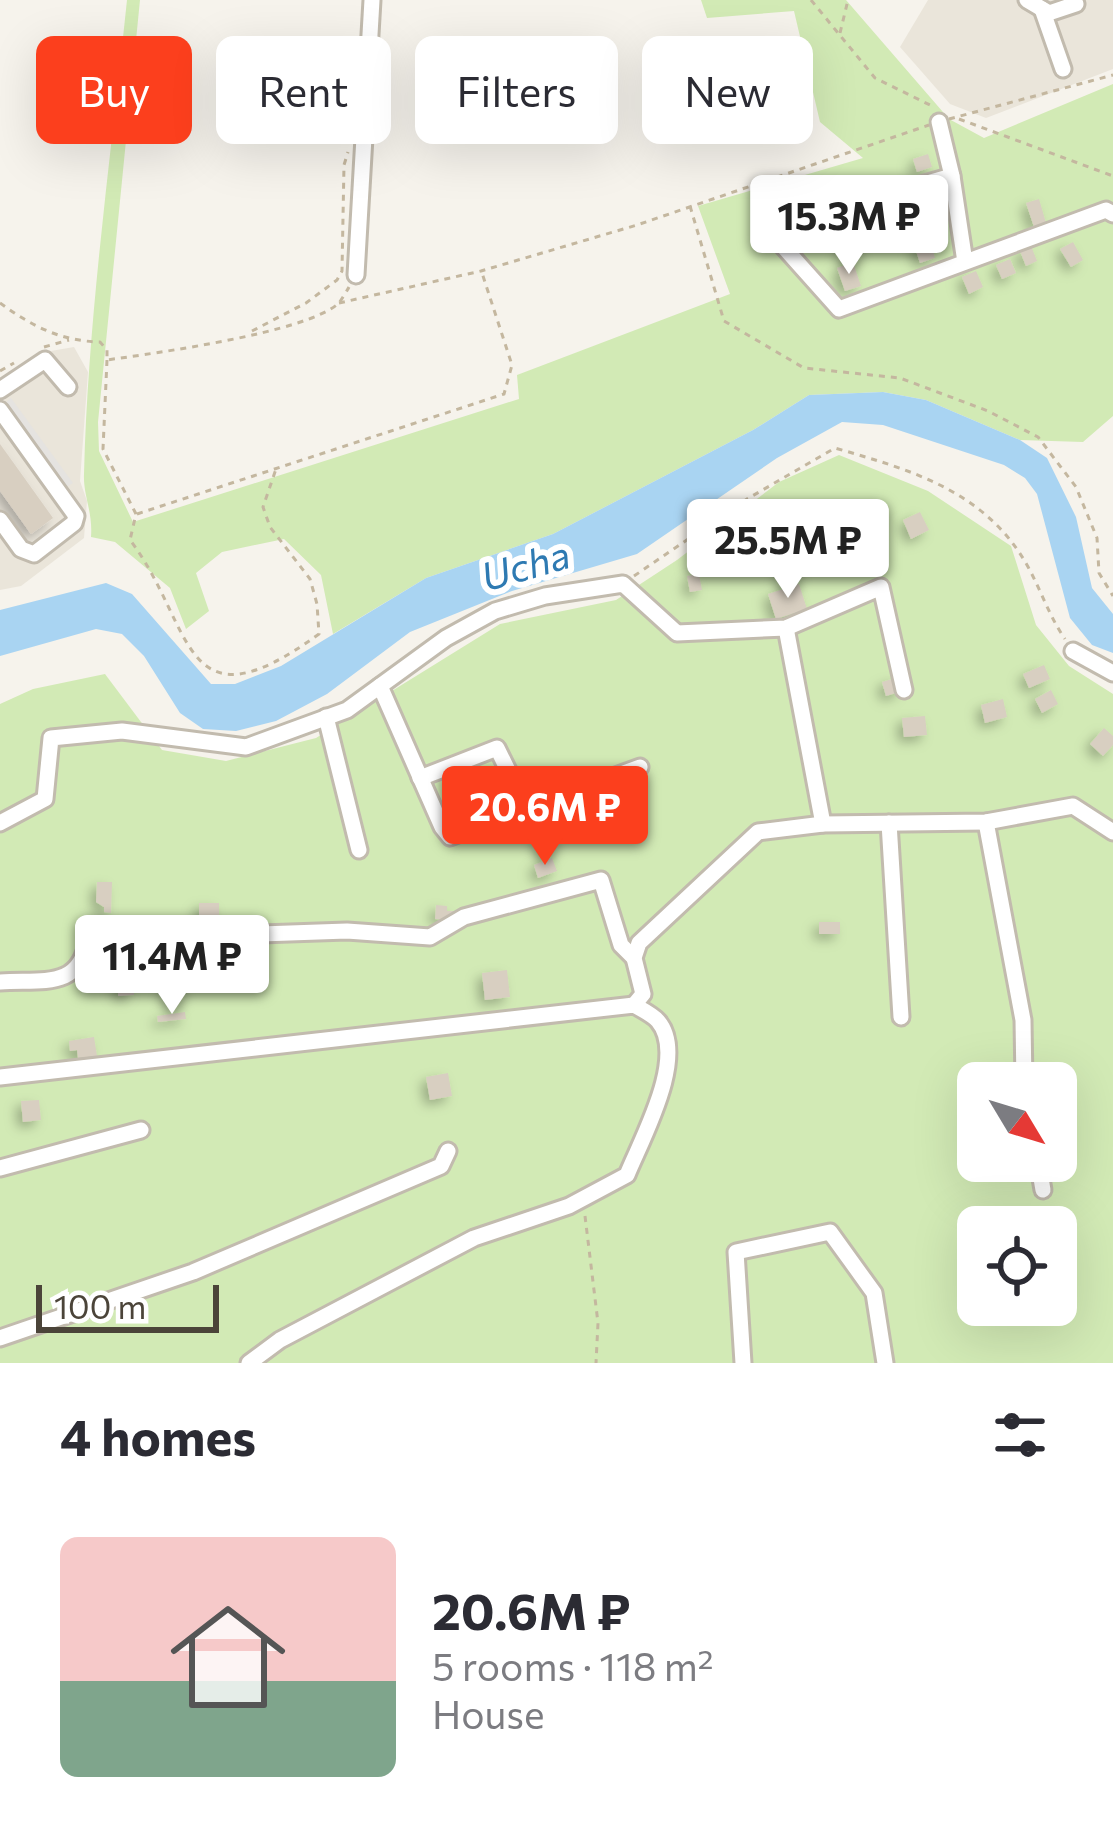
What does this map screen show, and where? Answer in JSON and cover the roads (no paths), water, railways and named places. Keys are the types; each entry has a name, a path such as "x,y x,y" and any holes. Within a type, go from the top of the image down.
{"lane":[{"path":"356,275 372,0"},
{"path":"1034,4 1049,13 1080,1"},
{"path":"1034,4 1063,69"},
{"path":"942,116 965,262"},
{"path":"952,176 783,224 772,234 839,309 1106,210 1113,214"},
{"path":"0,390 45,360 68,387"},
{"path":"0,410 76,516 74,523 34,554 21,549 0,520"},
{"path":"0,824 45,799 51,738 122,730 246,747 347,710 446,638 495,611 545,596 623,584 677,633 786,628 880,587 904,690"},
{"path":"786,628 823,824"},
{"path":"1073,651 1113,673"},
{"path":"380,686 450,837 640,767"},
{"path":"326,717 359,850"},
{"path":"420,778 497,748 526,809"},
{"path":"634,958 640,943 758,832 823,824 986,822 1073,806 1113,832"},
{"path":"986,822 1023,1020 1024,1062"},
{"path":"889,823 901,1017"},
{"path":"0,982 68,977 84,963 88,940 347,931 430,937 464,917 601,880 621,945 634,958 643,994 634,1005"},
{"path":"0,1077 634,1005 659,1021 670,1053 662,1090 627,1175 581,1199 475,1238 280,1340 249,1363"},
{"path":"0,1168 141,1130"},
{"path":"0,1338 193,1272 441,1166 448,1151"},
{"path":"1042,1182 1043,1190"},
{"path":"742,1363 736,1252 830,1232 874,1293 885,1363"}],"water":[{"name":"Ucha","path":"883,392 926,400 1020,440 1047,458 1076,517 1092,588 1113,614 1113,653 1092,645 1070,618 1037,494 1025,478 1004,465 883,425 842,422 777,458 637,554 512,591 410,632 327,694 276,721 236,731 203,729 180,713 144,656 122,634 96,629 0,656 0,610 106,583 132,594 211,684 235,684 281,666 426,578 553,534 753,430 809,395"}]}
